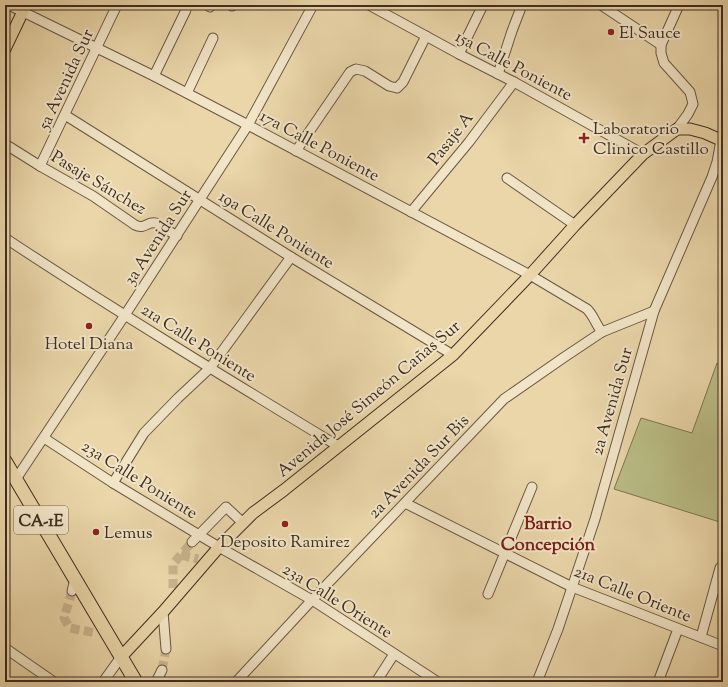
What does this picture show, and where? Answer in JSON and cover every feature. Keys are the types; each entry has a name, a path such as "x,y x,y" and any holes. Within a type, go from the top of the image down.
{"highway":[{"name":"CA-1E","path":"5,461 102,634 121,657 136,682"}],"main road":[{"path":"5,49 24,9"},
{"path":"677,129 690,129 722,138"},
{"name":"Avenida José Simeón Cañas Sur","path":"121,657 163,612 174,593 203,560 219,547 253,513 453,355 530,275 574,225 643,154 677,129"}],"street":[{"name":"17a Calle Poniente","path":"9,5 24,9 97,48 187,93 530,275 587,310 602,332"},
{"name":"5a Avenida Sur","path":"40,166 117,5"},
{"name":"3a Avenida Sur","path":"16,479 177,236 248,125 313,5"},
{"name":"15a Calle Poniente","path":"369,5 514,82 643,154"},
{"path":"459,54 483,5"},
{"path":"498,74 522,5"},
{"path":"601,5 661,45 679,5"},
{"path":"154,76 186,10"},
{"path":"296,151 350,72 356,69 365,71 389,86 397,88 403,82 426,36"},
{"path":"187,93 213,38"},
{"name":"Avenida José Simeón Cañas Sur","path":"661,45 661,53 664,63 690,92 693,104 677,129"},
{"name":"Pasaje A","path":"411,212 469,142 514,82"},
{"name":"19a Calle Poniente","path":"65,115 292,257 453,355"},
{"name":"2a Avenida Sur","path":"537,682 558,629 595,520 654,311 712,177 722,138"},
{"name":"Pasaje Sánchez","path":"5,144 93,196 134,226 139,228 154,222 177,236"},
{"path":"507,178 574,225"},
{"name":"21a Calle Poniente","path":"5,238 67,279 338,446"},
{"path":"113,483 144,433 210,368 292,257"},
{"name":"2a Avenida Sur Bis","path":"236,682 312,600 504,399 602,332 654,311"},
{"name":"23a Calle Poniente","path":"44,438 196,538 219,547"},
{"path":"488,594 532,488"},
{"name":"21a Calle Oriente","path":"405,503 572,587 723,646"},
{"path":"196,538 226,507 243,523"},
{"name":"23a Calle Oriente","path":"219,547 312,600 438,682"},
{"path":"701,637 720,568 723,565"},
{"path":"163,612 166,649"},
{"path":"658,682 678,629"},
{"path":"5,648 54,682"},
{"path":"376,682 394,654"},
{"name":"Avenida José Simeón Cañas Sur","path":"103,682 121,657"},
{"path":"156,682 162,670"}],"green space":[{"path":"717,363 723,365 723,523 614,489 641,418 692,433"}],"tunnel":[{"path":"173,588 173,564 192,542"},
{"path":"181,555 198,559"},
{"path":"72,591 64,618 70,628 96,633"},
{"path":"162,670 166,649"}],"place":[{"name":"El Sauce","path":"611,32"},
{"name":"Laboratorio Clinico Castillo","path":"584,138"},
{"name":"Hotel Diana","path":"89,326"},
{"name":"Deposito Ramirez","path":"285,524"},
{"name":"Lemus","path":"96,532"}],"district":[{"name":"Barrio Concepción","path":"548,533"}]}
